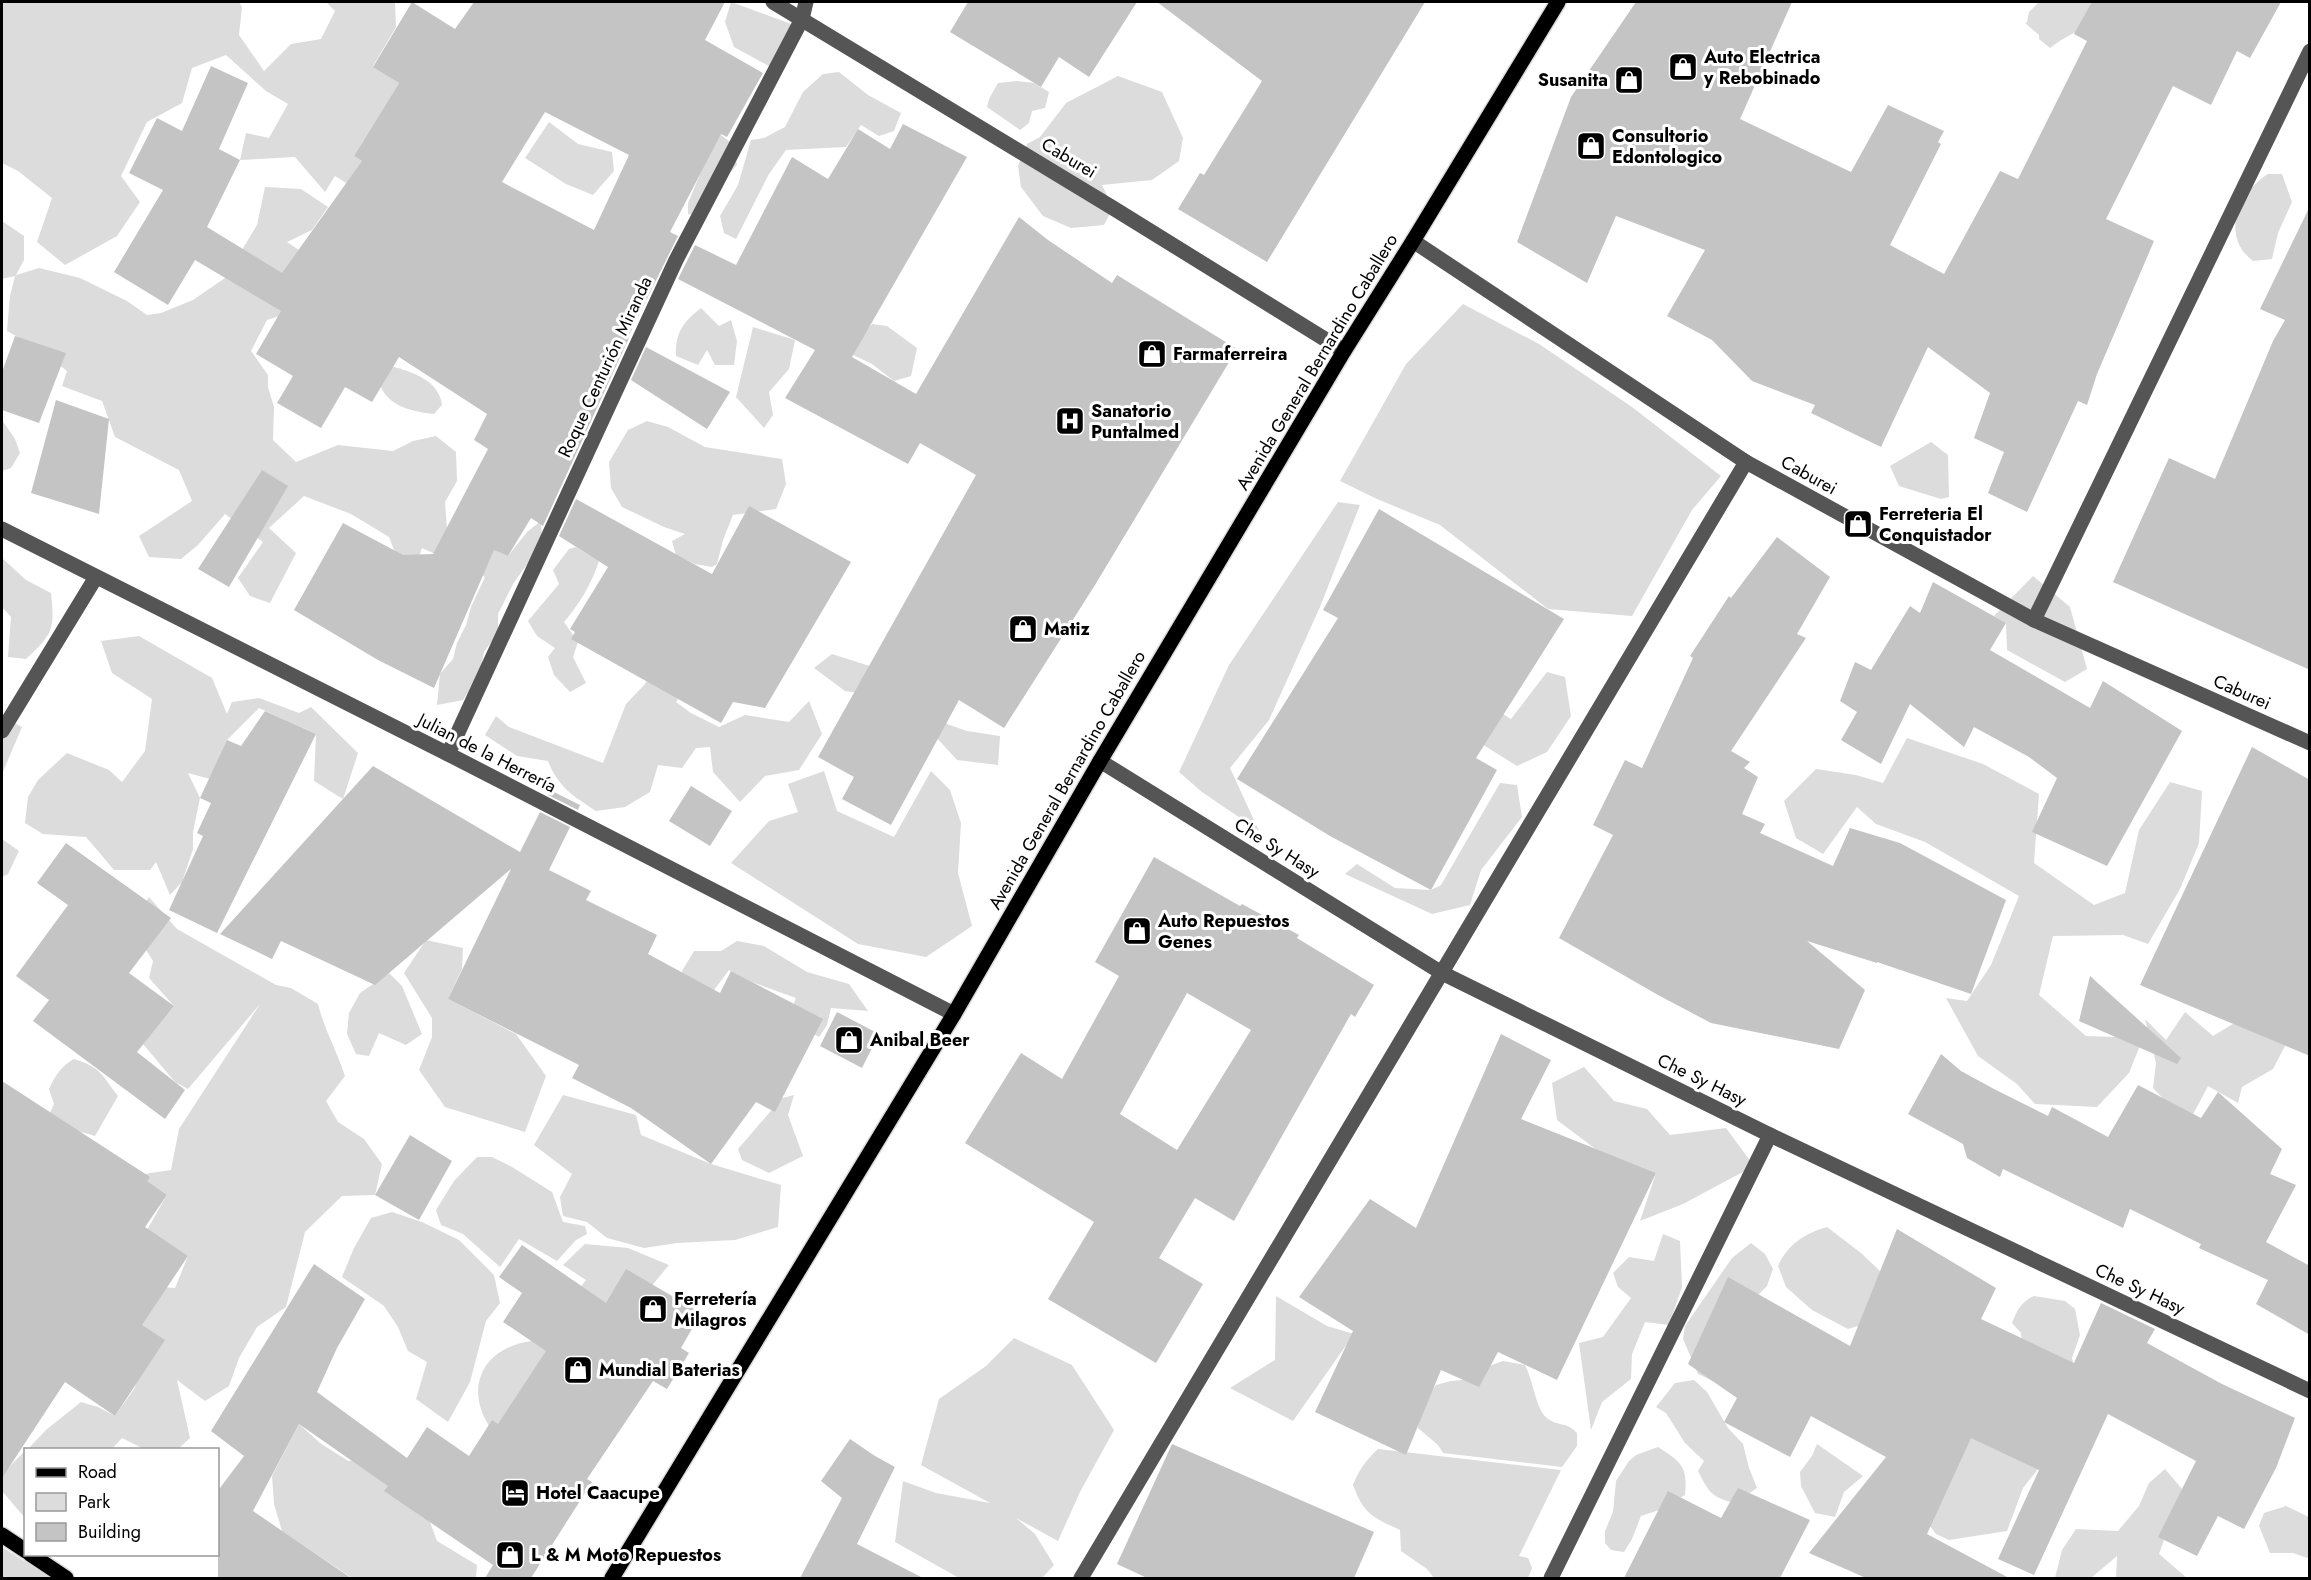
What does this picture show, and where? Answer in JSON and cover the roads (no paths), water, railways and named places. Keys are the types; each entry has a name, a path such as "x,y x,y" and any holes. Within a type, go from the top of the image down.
{"main road":[{"name":"Avenida General Bernardino Caballero","path":"612,1578 954,1014 1100,761 1344,351 1558,2"},
{"path":"2,1535 24,1550"},
{"path":"33,1556 66,1578"}],"street":[{"name":"Caburei","path":"773,2 1344,351"},
{"name":"Roque Centurión Miranda","path":"448,754 676,260 802,19 806,2"},
{"path":"2034,620 2310,51"},
{"name":"Caburei","path":"1413,241 1746,462 2034,620 2310,743"},
{"path":"1081,1578 1746,462"},
{"name":"Julian de la Herrería","path":"2,529 448,754 954,1014"},
{"path":"2,731 96,577"},
{"name":"Che Sy Hasy","path":"1100,761 1442,973 1770,1135 2310,1391"},
{"path":"1551,1578 1770,1135"}],"place":[{"name":"Auto Electrica y Rebobinado","path":"1683,67"},
{"name":"Susanita","path":"1629,80"},
{"name":"Consultorio Edontologico","path":"1591,146"},
{"name":"Farmaferreira","path":"1152,354"},
{"name":"Sanatorio Puntalmed","path":"1070,421"},
{"name":"Ferreteria El Conquistador","path":"1858,524"},
{"name":"Matiz","path":"1023,629"},
{"name":"Auto Repuestos Genes","path":"1137,931"},
{"name":"Anibal Beer","path":"849,1040"},
{"name":"Ferretería Milagros","path":"653,1309"},
{"name":"Mundial Baterias","path":"578,1370"},
{"name":"Hotel Caacupe","path":"515,1493"},
{"name":"L & M Moto Repuestos","path":"510,1555"}]}
